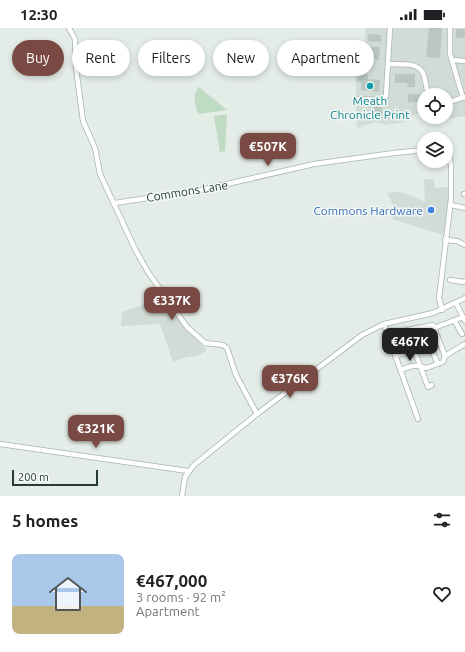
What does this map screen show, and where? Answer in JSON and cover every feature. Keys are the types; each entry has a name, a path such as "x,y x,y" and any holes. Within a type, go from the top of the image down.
{"street":[{"path":"69,28 75,39 76,68 83,121 96,148 100,174 115,203 127,232 145,268 186,327 201,341 210,344 223,345 230,350 236,375 257,414"},
{"path":"356,99 381,100 384,98 387,91 390,28"},
{"path":"450,28 450,54 464,97 453,100"},
{"path":"452,60 465,62"},
{"path":"388,64 413,65 418,68 423,74 426,88"},
{"name":"Commons Lane","path":"115,203 203,190 314,164 417,151"},
{"path":"442,310 439,298 445,240 451,204 452,184 450,168"},
{"path":"451,204 465,208"},
{"path":"445,240 457,241 465,245"},
{"path":"450,280 465,281"},
{"path":"182,496 183,481 188,471 257,414 362,335 384,324 421,317 442,310 465,298"},
{"path":"434,328 454,320 464,319 456,303"},
{"path":"454,320 462,334"},
{"path":"384,324 418,419"},
{"path":"400,370 417,365 420,366 426,368 443,362 445,356 433,325 408,330 414,350 420,366 428,387 432,385"},
{"path":"425,335 438,364"},
{"path":"445,356 465,344"},
{"path":"395,356 414,350"},
{"path":"0,444 188,471"}],"shaded area":[{"path":"365,28 465,28 465,116 453,118 453,88 417,88 417,114 404,117 405,122 385,125 376,122 357,128 355,76 374,76 374,40 365,40"},
{"path":"424,179 434,179 435,188 449,187 448,210 443,235 392,219 398,208 393,205 387,193 404,193 425,202"},
{"path":"162,298 188,331 207,350 200,355 183,358 173,362 160,324 121,326 122,312"}],"green space":[{"path":"199,87 227,110 198,114 195,103 195,94"},
{"path":"227,114 225,151 220,152 214,116"}],"building":[{"path":"429,28 442,28 440,58 426,57"},
{"path":"456,29 465,29 465,38 456,38"},
{"path":"368,34 381,35 381,42 368,40"},
{"path":"374,47 380,47 379,60 374,60"},
{"path":"395,74 415,74 415,87 407,87 408,83 395,83"},
{"name":"Meath Chronicle Print","path":"358,76 368,76 368,79 380,80 379,92 361,90 361,82 357,81"},
{"path":"408,94 417,94 417,102 408,102"},
{"path":"374,107 382,107 382,118 374,118"}],"place":[{"name":"Meath Chronicle Print","path":"370,86"},
{"name":"Commons Hardware","path":"431,210"}]}
